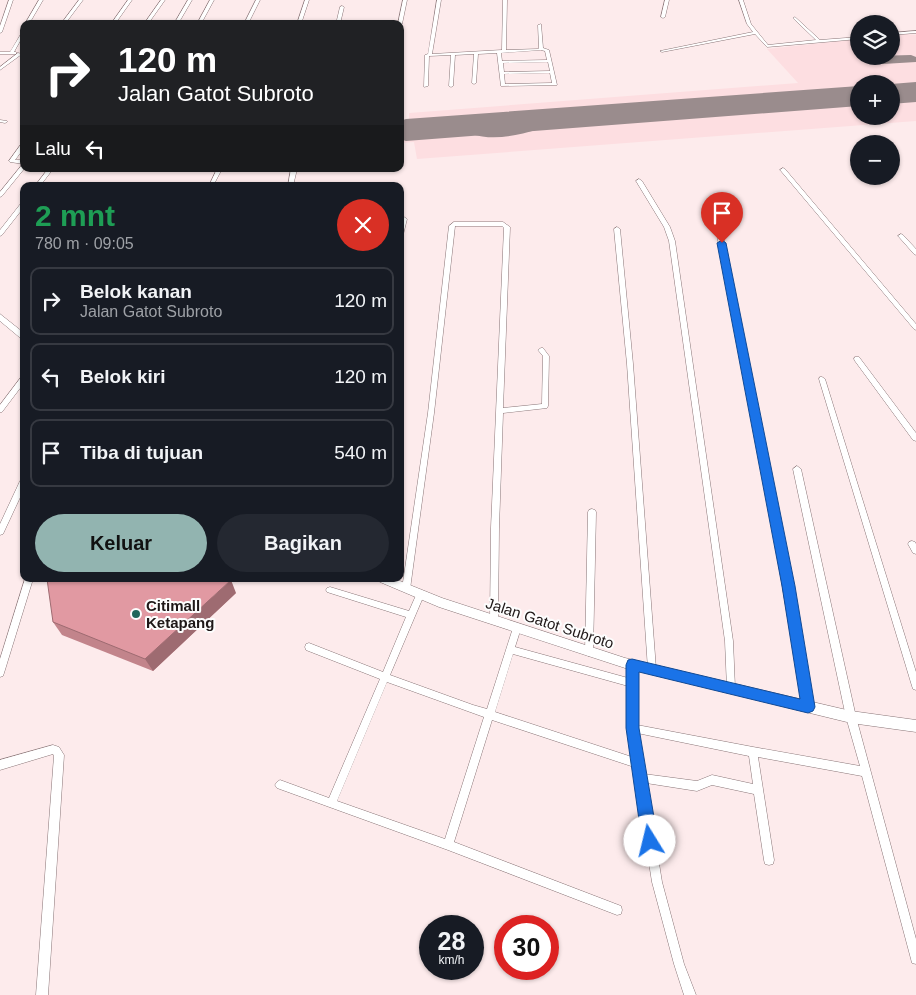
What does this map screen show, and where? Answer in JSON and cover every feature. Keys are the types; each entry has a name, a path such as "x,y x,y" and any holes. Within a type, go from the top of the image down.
{"street":[{"path":"0,32 11,0"},
{"path":"29,20 41,0"},
{"path":"66,20 81,0"},
{"path":"116,20 130,0"},
{"path":"149,20 162,0"},
{"path":"178,20 190,0"},
{"path":"201,20 212,0"},
{"path":"248,20 258,0"},
{"path":"300,20 308,0"},
{"path":"401,20 405,0"},
{"path":"426,86 429,55 439,0"},
{"path":"419,55 476,52 502,51 547,50 555,84 503,85 500,62 502,51 505,0"},
{"path":"663,17 668,0"},
{"path":"741,0 747,21 755,33 768,46 850,39"},
{"path":"339,20 342,7"},
{"path":"795,18 820,42"},
{"path":"540,25 540,50"},
{"path":"900,33 916,32"},
{"path":"662,50 755,33"},
{"path":"11,53 20,37"},
{"path":"474,83 476,52"},
{"path":"0,53 20,54"},
{"path":"451,86 452,54"},
{"path":"0,69 20,55"},
{"path":"500,62 550,61"},
{"path":"502,73 552,72"},
{"path":"20,150 12,161 20,162"},
{"path":"783,170 916,328"},
{"path":"0,195 20,171"},
{"path":"40,182 48,172"},
{"path":"638,181 667,227 672,241 729,641 731,688"},
{"path":"0,234 20,209"},
{"path":"406,590 431,413 453,225 503,224 507,227 495,528 494,620"},
{"path":"617,229 652,669"},
{"path":"719,230 734,298 789,586 808,707"},
{"path":"901,236 916,253"},
{"path":"0,317 20,334"},
{"path":"500,411 543,407 546,404 546,356 541,350"},
{"path":"857,358 916,438"},
{"path":"822,379 916,686"},
{"path":"0,410 20,383"},
{"path":"797,469 851,717 916,958"},
{"path":"0,532 20,490"},
{"path":"589,652 592,512"},
{"path":"0,673 28,582"},
{"name":"Jalan Gatot Subroto","path":"390,582 420,595 632,665 851,717 916,726"},
{"path":"330,590 411,615"},
{"path":"331,804 420,595"},
{"path":"448,846 517,628"},
{"path":"309,647 385,679 488,716 639,764"},
{"path":"510,650 632,683"},
{"path":"632,665 632,728 657,882 679,964 690,995"},
{"path":"632,728 865,772"},
{"path":"0,765 53,749 59,755 42,995"},
{"path":"753,752 769,860"},
{"path":"641,778 698,786 712,780 758,790"},
{"path":"280,785 617,910"}],"shaded area":[{"path":"900,35 916,35 916,121 900,122 900,75 850,75 850,125 863,125 417,159 414,142 404,143 404,122 409,121 409,113 798,83 767,49 850,40 850,65 900,65"}],"building":[{"name":"Citimall Ketapang","path":"47,582 229,582 145,659 53,622"}],"taxiway":[{"path":"900,59 911,59"},
{"path":"473,125 476,131 484,134 494,134 506,133 562,118"}],"runway":[{"path":"900,93 916,92"},
{"path":"406,130 850,97"}],"place":[{"name":"Citimall Ketapang","path":"136,614"}],"route":[{"path":"650,841 632,728 632,665 808,707 789,586 722,243"}]}
